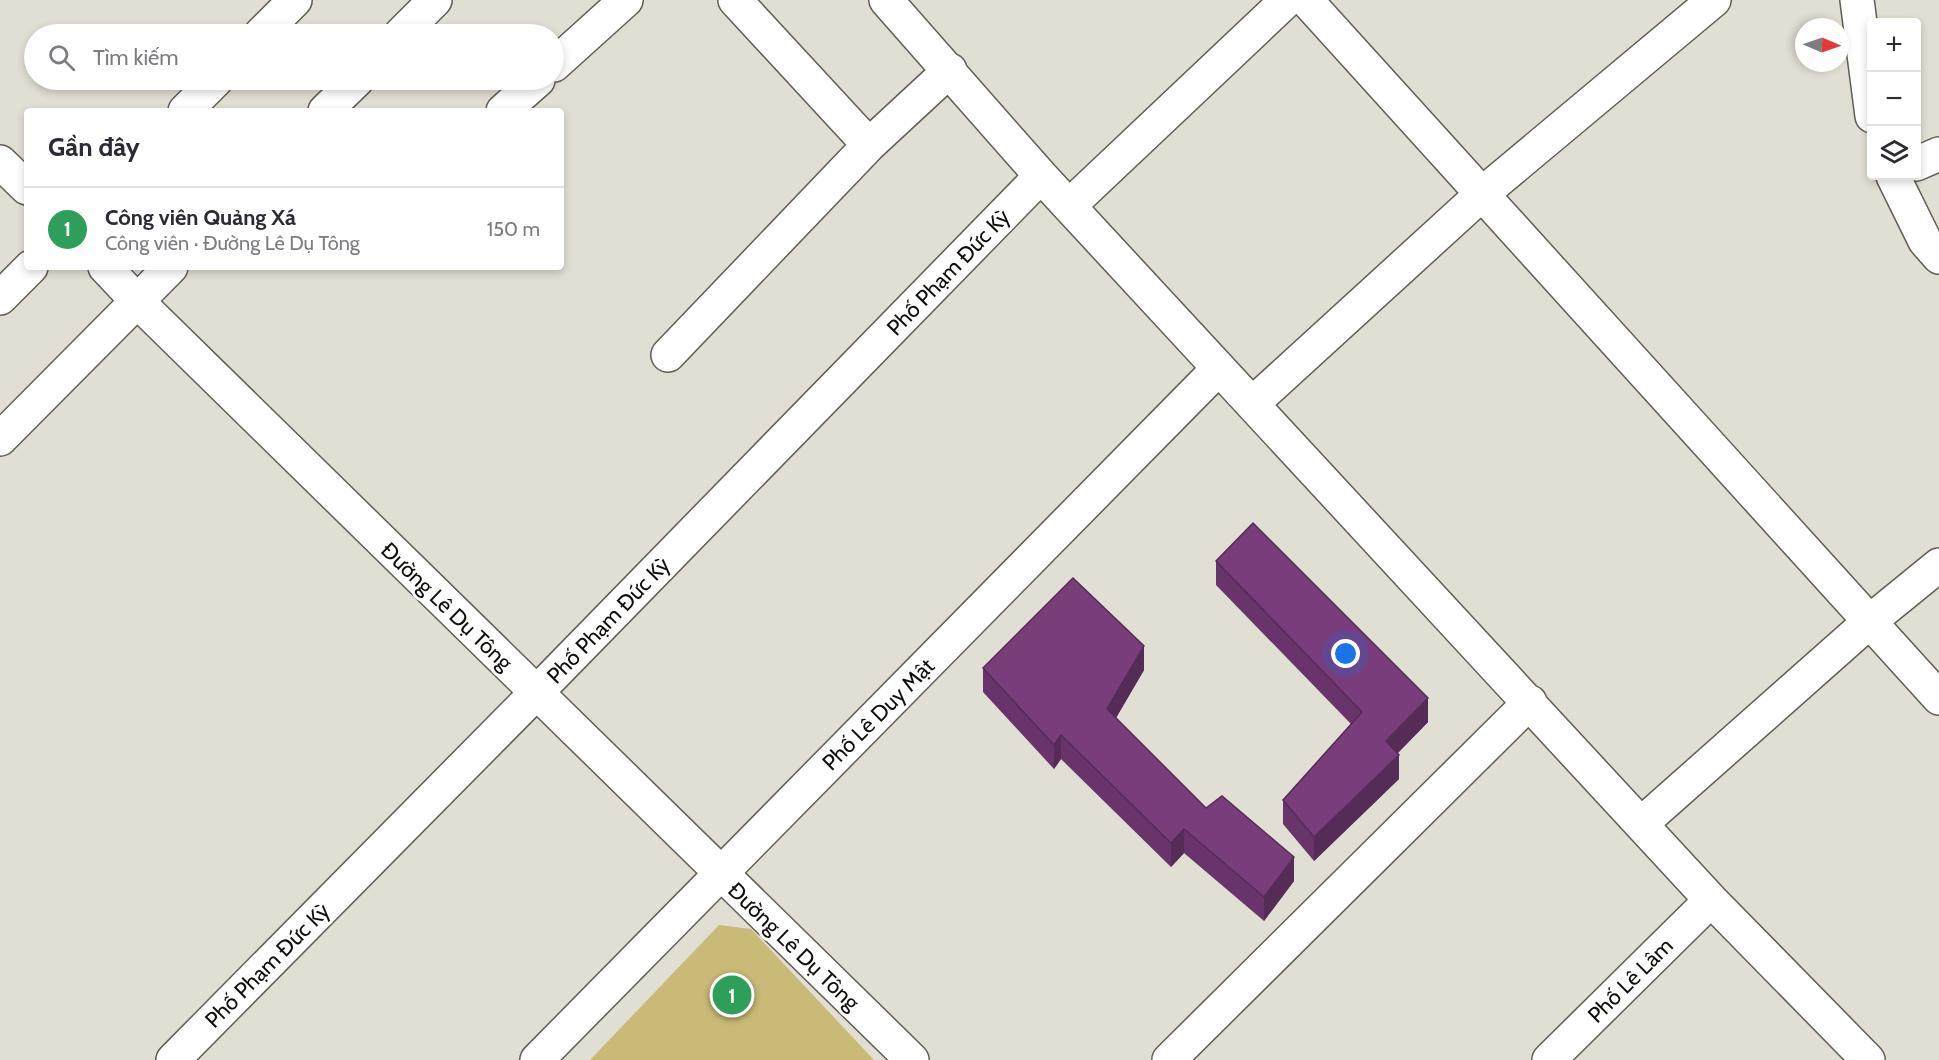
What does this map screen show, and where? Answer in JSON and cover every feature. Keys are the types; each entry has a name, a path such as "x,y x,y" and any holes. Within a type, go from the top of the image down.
{"street":[{"path":"271,24 295,0"},
{"path":"411,24 435,0"},
{"path":"564,56 626,0"},
{"path":"735,0 869,146"},
{"path":"886,0 1041,176 1219,369 1530,702 1711,900 1868,1060"},
{"path":"1069,206 1287,0"},
{"path":"1306,0 1939,698"},
{"path":"1252,404 1482,194 1714,0"},
{"path":"1857,0 1867,77"},
{"path":"668,355 869,146 950,70"},
{"path":"188,108 206,90"},
{"path":"328,108 347,90"},
{"path":"506,108 527,90"},
{"path":"1921,162 1939,154"},
{"path":"0,162 24,185"},
{"name":"Phố Phạm Đức Kỳ","path":"173,1060 536,693 1041,176"},
{"path":"1895,180 1925,241 1939,257"},
{"path":"0,298 28,270"},
{"name":"Đường Lê Dụ Tông","path":"108,270 912,1060"},
{"path":"0,439 168,270"},
{"name":"Phố Lê Duy Mật","path":"537,1060 1219,369"},
{"path":"1641,824 1869,622 1939,565"},
{"path":"1169,1060 1530,702"},
{"name":"Phố Lê Lâm","path":"1549,1060 1711,900"}],"shaded area":[{"path":"719,925 751,929 874,1060 590,1060"}],"building":[{"path":"1253,523 1428,698 1386,741 1399,755 1314,837 1283,800 1362,712 1216,561"},
{"path":"1073,578 1144,646 1107,709 1206,808 1222,796 1294,857 1264,897 1184,829 1171,843 1061,735 1054,745 983,668"}],"place":[{"name":"Công viên Quảng Xá","path":"732,995"}]}
